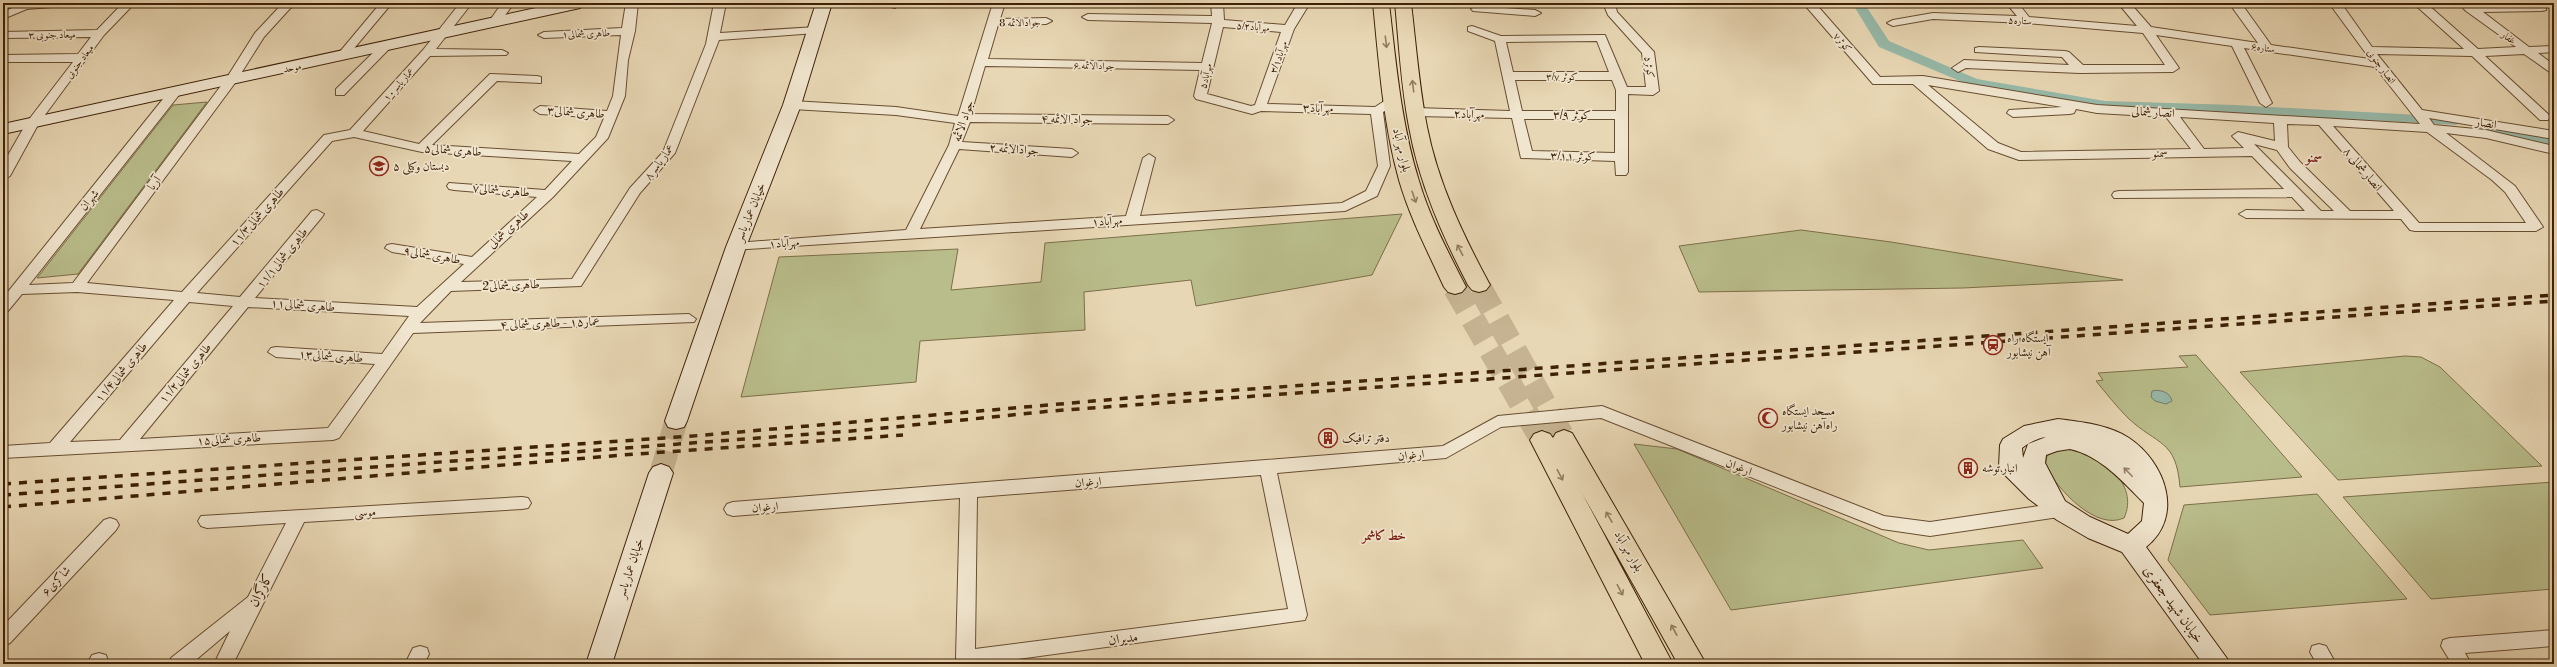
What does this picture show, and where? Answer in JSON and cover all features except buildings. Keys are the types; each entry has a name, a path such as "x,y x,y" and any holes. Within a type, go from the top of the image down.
{"main road":[{"name":"بلوار مهر آباد","path":"1381,3 1393,101 1404,166 1414,198 1455,287"},
{"name":"بلوار مهر آباد","path":"1403,3 1418,127 1437,196 1453,235 1478,285"},
{"name":"بلوار مهر آباد","path":"1659,664 1553,440 1692,664"}],"street":[{"path":"5,3 24,6 64,3"},
{"name":"میعاد جنوبی","path":"3,176 33,122 100,33 129,3"},
{"name":"آریا","path":"77,287 231,80 259,35 289,3"},
{"name":"عمار یاسر۱۰","path":"354,133 427,52 466,3"},
{"path":"494,23 508,3"},
{"name":"موحد","path":"3,129 580,3"},
{"name":"طاهری شمالی","path":"333,434 420,312 472,261 548,194 580,158 602,138 619,96 622,60 629,31 632,3"},
{"name":"عمار یاسر۸","path":"576,283 636,191 669,153 713,37 720,3"},
{"name":"خیابان عمار یاسر","path":"676,421 736,247 792,105 824,3"},
{"name":"جواد الائمه","path":"910,234 956,145 1000,3"},
{"name":"مهرآباد۵","path":"1217,3 1218,22 1200,96 1256,108"},
{"name":"مهرآباد۳/۱","path":"1256,108 1288,29 1304,3"},
{"name":"کوثر۵","path":"1609,3 1612,13 1648,52 1653,91 1622,90"},
{"name":"کوثر۷","path":"1809,3 1878,81"},
{"path":"2012,3 2026,20"},
{"path":"1958,68 1964,64 2080,69 2173,68 2147,30 2124,3"},
{"path":"2235,3 2267,47"},
{"name":"انصار جنوبی","path":"2335,3 2379,64 2430,128"},
{"path":"2419,3 2549,116 2549,133"},
{"path":"3,16 24,6"},
{"path":"2467,6 2542,8"},
{"name":"غفار","path":"2467,6 2554,72"},
{"path":"342,56 383,7"},
{"path":"1477,9 1534,8 1541,38"},
{"name":"ستاره۵","path":"1893,23 1933,16 2026,20 2147,30"},
{"name":"مهرآباد۵/۲","path":"1088,17 1218,22 1288,29"},
{"name":"جوادالائمه 8","path":"994,22 1046,21"},
{"path":"1472,29 1500,39 1601,37 1622,90 1621,172"},
{"path":"713,37 816,30"},
{"name":"ستاره۶","path":"2147,30 2379,64"},
{"name":"طاهری شمالی۱","path":"544,35 629,31"},
{"name":"میعاد جنوبی ۳","path":"3,34 100,33"},
{"path":"1500,39 1507,76 1519,115"},
{"path":"2236,43 2266,103"},
{"path":"340,92 386,46"},
{"path":"2369,50 2475,53 2529,52 2554,49"},
{"path":"1979,50 2065,54 2080,69"},
{"path":"427,52 502,53"},
{"path":"4,58 81,58"},
{"name":"جوادالائمه ۶","path":"981,62 1207,67"},
{"name":"کوثر ۳/۷","path":"1507,76 1616,76"},
{"path":"422,148 494,77 537,80"},
{"name":"انصار شمالی","path":"1878,81 1916,80 2096,109 2430,128 2486,134 2554,150"},
{"name":"سمنو","path":"1916,80 1993,146 2019,156 2255,152"},
{"name":"شهران","path":"3,308 175,92"},
{"path":"1377,111 1393,101"},
{"name":"جواد الائمه ۴","path":"792,105 896,111 965,119 1168,120"},
{"name":"مهرآباد۳","path":"1256,108 1377,111"},
{"path":"2013,113 2096,109"},
{"name":"طاهری شمالی۳","path":"540,110 612,115"},
{"name":"مهرآباد۱","path":"736,247 910,234 1345,207 1372,193 1384,166 1377,111"},
{"name":"مهرآباد۲","path":"1416,112 1519,115"},
{"path":"2170,113 2200,153"},
{"name":"انصار","path":"2418,113 2549,133"},
{"name":"کوثر ۳/۹","path":"1519,115 1622,115"},
{"name":"کوثر ۳/۱۱","path":"1519,115 1526,155 1621,157"},
{"path":"2219,116 2297,193 2317,215"},
{"path":"2280,119 2282,148 2295,165 2346,215"},
{"name":"انصار شمالی ۸","path":"2323,122 2403,216 2415,227 2536,227 2510,189 2497,177 2430,128"},
{"name":"طاهری شمالی۵","path":"328,138 354,133 422,148 580,158"},
{"path":"2238,136 2282,148"},
{"name":"طاهری شمالی۱۱/۳","path":"186,296 328,138"},
{"name":"جوادالائمه ۲","path":"956,145 1072,153"},
{"path":"1132,220 1149,158"},
{"name":"طاهری شمالی۷","path":"454,186 548,194"},
{"path":"2119,195 2297,193"},
{"name":"طاهری شمالی۱۱/۱","path":"246,302 317,214"},
{"path":"2246,214 2403,216"},
{"name":"طاهری شمالی۹","path":"392,248 472,261"},
{"name":"طاهری شمالی2","path":"446,287 576,283"},
{"name":"طاهری شمالی۱۱","path":"17,290 77,287 246,302 420,312"},
{"name":"طاهری شمالی۱۱/۴","path":"55,449 186,296"},
{"name":"طاهری شمالی۱۱/۲","path":"124,445 246,302"},
{"name":"عمار۱۵ - طاهری شمالی ۴","path":"410,328 689,319"},
{"name":"طاهری شمالی۱۳","path":"276,352 386,360"},
{"name":"ارغوان","path":"733,509 1268,468 1446,452 1498,422 1602,412 1882,522 1930,529 2059,510"},
{"path":"2058,427 2087,429 2112,439 2137,455 2151,479 2155,500 2156,517 2151,530 2131,545 2108,538 2059,510 2028,485 2011,467 2011,445 2022,435 2037,430 2058,427"},
{"name":"طاهری شمالی۱۵","path":"3,452 333,434"},
{"name":"مدیران","path":"969,491 965,658 1298,615 1268,468"},
{"name":"خیابان عمار یاسر","path":"599,664 661,473"},
{"name":"موسی","path":"207,521 522,503"},
{"name":"کارگران","path":"223,664 298,516"},
{"name":"شاکری۶","path":"3,638 110,525"},
{"name":"خیابان شهید جعفری","path":"2131,545 2218,664"},
{"path":"178,664 256,599"},
{"path":"2463,664 2450,646 2554,638"}],"green space":[{"path":"207,102 78,274 37,278 173,105"},
{"path":"1402,214 1372,275 1196,306 1191,280 1084,292 1085,330 920,341 916,382 741,397 779,257 958,249 951,290 1041,282 1045,243"},
{"path":"1801,230 1891,242 2123,280 1963,288 1699,292 1679,246"},
{"path":"2196,355 2302,477 2180,487 2178,471 2170,451 2157,439 2128,418 2096,381 2103,380 2098,373 2188,367 2179,356"},
{"path":"2405,356 2421,357 2440,367 2542,466 2338,480 2240,372"},
{"path":"1634,444 1677,449 1899,543 1929,550 2023,540 2043,568 1731,610"},
{"path":"2070,448 2082,451 2104,463 2122,482 2127,493 2128,505 2124,518 2113,520 2101,519 2078,506 2059,486 2045,466 2047,456 2054,451"},
{"path":"2554,482 2554,589 2431,599 2343,497"},
{"path":"2317,494 2407,599 2210,615 2168,560 2184,505"}],"shaded area":[{"path":"2158,390 2167,393 2172,401 2166,404 2155,401 2151,397 2152,391"}],"waterway":[{"path":"1858,3 1884,44 1974,83 2105,105 2235,109 2456,121"},
{"path":"2484,127 2554,143"}],"tunnel":[{"path":"1479,285 1481,289"},
{"path":"1455,288 1542,440"},
{"path":"1480,288 1564,439"},
{"path":"661,473 676,421"}],"railway":[{"path":"3,484 693,436 1140,397 2554,295"},
{"path":"3,495 864,430 1051,411 2554,301"},
{"path":"3,507 623,455 903,435"}],"place":[{"name":"دبستان وکیلی ۵","path":"379,166"},
{"name":"ایستگاه راه‌ آهن نیشابور","path":"1993,345"},
{"name":"مسحد ایستگاه راه‌آهن نیشابور","path":"1768,418"},
{"name":"دفتر ترافیک","path":"1328,438"},
{"name":"انبار توشه","path":"1968,468"}],"district":[{"name":"سمنو","path":"2314,157"},
{"name":"خط کاشمر","path":"1384,535"}]}
